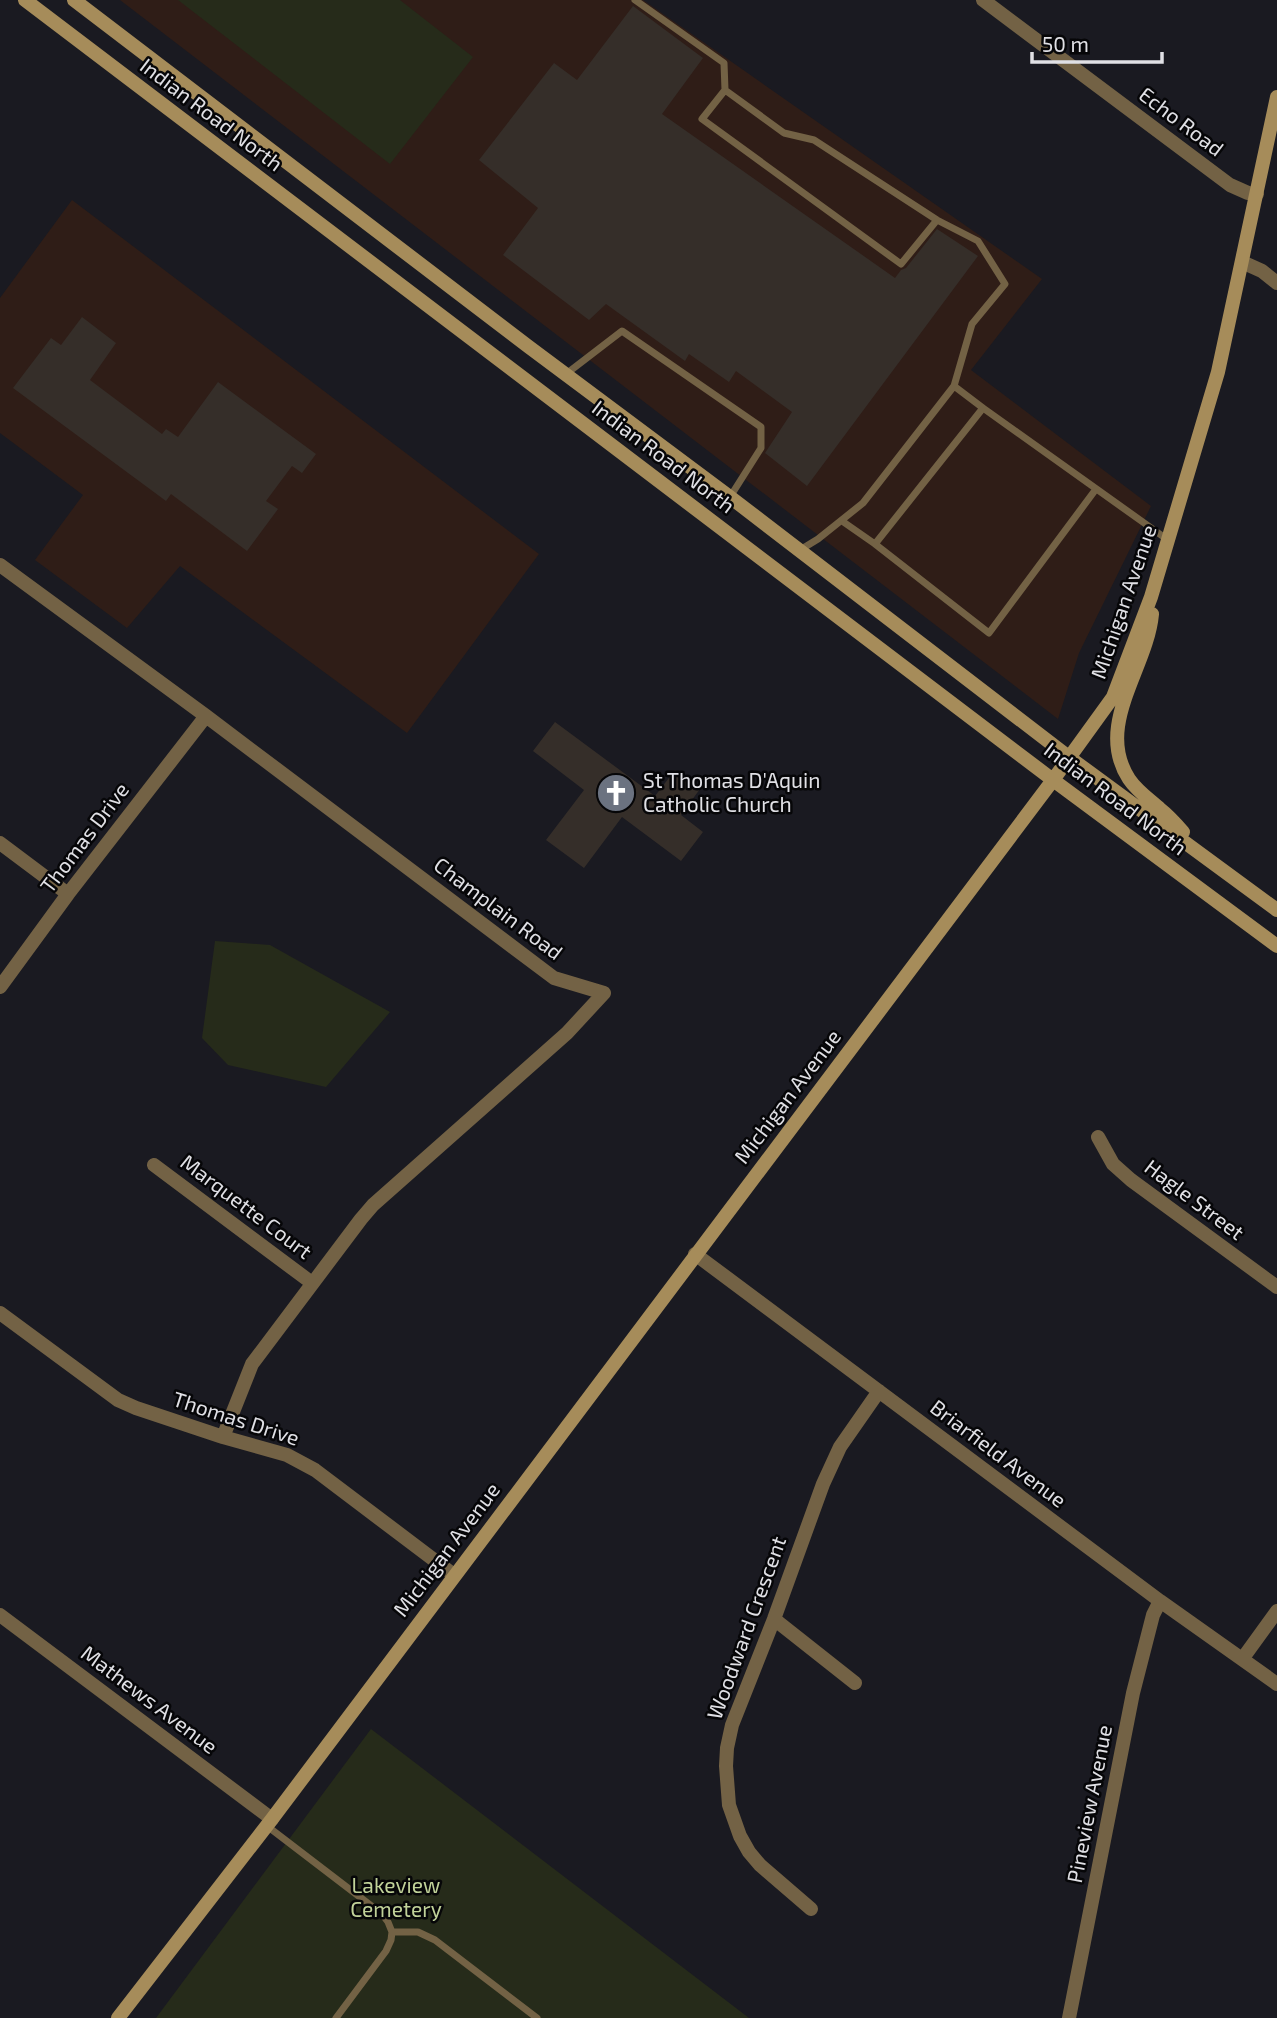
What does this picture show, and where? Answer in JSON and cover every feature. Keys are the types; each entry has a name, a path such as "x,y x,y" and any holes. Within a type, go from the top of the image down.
{"main road":[{"name":"Indian Road North","path":"24,0 1053,780 1277,946"},
{"name":"Indian Road North","path":"74,0 565,374 730,496 1070,758 1277,910"},
{"name":"Michigan Avenue","path":"118,2018 269,1822 1070,758 1113,697 1152,597 1218,372 1277,97"},
{"path":"1152,597 1147,642 1119,715 1117,743 1130,780 1202,854"}],"street":[{"name":"Echo Road","path":"983,0 1230,186 1256,194"},
{"path":"1242,262 1262,271 1277,283"},
{"name":"Champlain Road","path":"0,565 554,978 604,993 567,1033 373,1205 349,1233 252,1364 223,1437"},
{"name":"Thomas Drive","path":"0,987 68,894 206,716"},
{"path":"0,843 68,894"},
{"name":"Hagle Street","path":"1098,1137 1113,1164 1131,1180 1277,1287"},
{"name":"Marquette Court","path":"154,1165 312,1283"},
{"name":"Briarfield Avenue","path":"695,1254 1160,1601 1277,1684"},
{"name":"Thomas Drive","path":"0,1313 118,1400 223,1437 287,1455 316,1470 454,1575"},
{"name":"Woodward Crescent","path":"811,1909 775,1879 749,1852 737,1828 728,1796 726,1757 732,1725 833,1462 879,1391"},
{"name":"Pineview Avenue","path":"1069,2018 1133,1693 1153,1615 1160,1601"},
{"path":"1243,1658 1277,1611"},
{"name":"Mathews Avenue","path":"0,1615 269,1822"},
{"path":"774,1619 855,1683"}],"lane":[{"path":"635,0 724,62 725,90 702,119 901,264 937,220"},
{"path":"725,90 784,133 814,140 937,220 978,241 1005,284 972,324 954,386 863,503 800,551"},
{"path":"565,374 622,331 761,426 761,447 730,496"},
{"path":"954,386 1168,541"},
{"path":"875,544 983,408"},
{"path":"842,521 989,634 1096,489"},
{"path":"269,1822 382,1914 392,1932 386,1951 336,2018"},
{"path":"392,1932 418,1932 435,1940 537,2018"}],"shaded area":[{"path":"120,0 643,0 1042,279 971,370 1151,506 1079,653 1058,719"},
{"path":"72,200 539,554 407,733 180,566 127,628 35,560 83,495 0,433 0,298"}],"green space":[{"path":"178,0 400,0 473,57 390,164"},
{"path":"215,941 270,945 390,1012 326,1087 228,1065 202,1038"},
{"name":"Lakeview Cemetery","path":"371,1729 749,2018 156,2018"}],"building":[{"path":"633,6 703,58 662,114 895,278 937,229 978,256 807,486 765,453 792,412 736,371 729,382 689,354 685,361 606,304 589,320 503,255 538,208 479,160 554,63 577,80"},
{"path":"82,317 116,343 90,380 162,434 166,429 178,437 218,382 316,454 302,473 292,466 266,501 278,509 247,551 171,494 166,501 13,388 51,338 61,345"},
{"name":"St Thomas D'Aquin Catholic Church","path":"555,722 655,796 675,770 700,789 681,815 703,832 681,861 622,817 584,868 546,840 584,790 533,751"}],"place":[{"name":"St Thomas D'Aquin Catholic Church","path":"616,793"}]}
